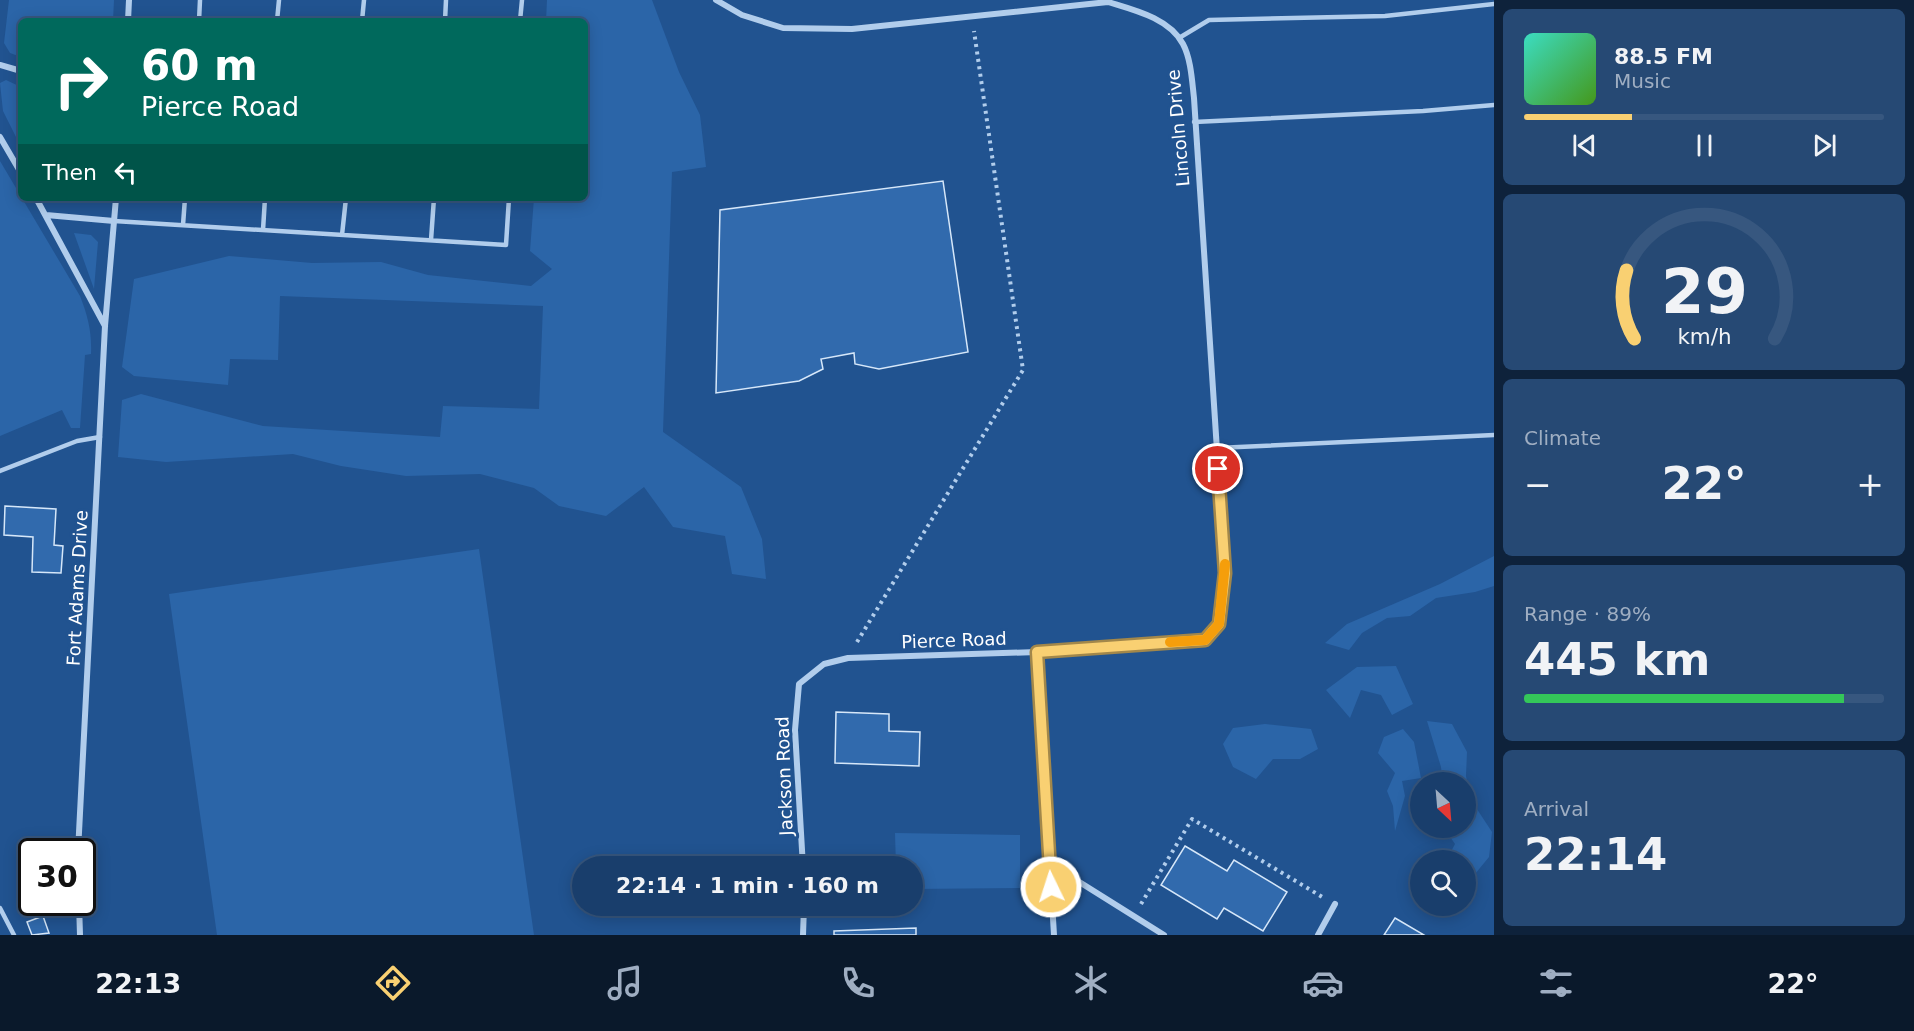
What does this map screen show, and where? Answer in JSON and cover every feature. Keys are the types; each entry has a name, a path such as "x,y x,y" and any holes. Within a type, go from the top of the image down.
{"street":[{"path":"128,18 129,0"},
{"path":"716,0 742,15 783,28 852,29 1108,2 1139,12 1170,27 1179,38"},
{"name":"Lincoln Drive","path":"1179,38 1184,45 1190,67 1194,98 1225,573 1219,624"},
{"path":"0,65 18,70"},
{"path":"0,137 18,168"},
{"path":"38,201 105,326"},
{"name":"Fort Adams Drive","path":"79,838 105,326 116,201"},
{"path":"46,215 114,220"},
{"name":"Pierce Road","path":"799,684 824,664 848,658 1037,652 1205,640 1219,624"},
{"path":"1037,652 1054,935"},
{"name":"Jackson Road","path":"799,684 795,730 802,856"},
{"path":"1049,863 1164,935"},
{"path":"1318,935 1335,904"},
{"path":"79,916 80,935"},
{"path":"803,935 804,916"}],"lane":[{"path":"199,18 200,0"},
{"path":"277,18 279,0"},
{"path":"362,18 364,0"},
{"path":"445,18 446,0"},
{"path":"520,18 522,0"},
{"path":"1179,38 1209,20 1385,16 1494,4"},
{"path":"1194,122 1401,113 1494,105"},
{"path":"183,225 185,201"},
{"path":"263,230 266,201"},
{"path":"342,235 346,201"},
{"path":"431,240 434,201"},
{"path":"114,220 506,245 509,201"},
{"path":"1217,448 1494,435"},
{"path":"0,471 77,441 100,437"},
{"path":"0,908 14,935"}],"path":[{"path":"848,658 1023,370 971,16"},
{"path":"1134,916 1192,819 1335,904"}],"shaded area":[{"path":"9,0 114,0 113,18 18,18 18,56 10,53 4,43"},
{"path":"547,0 652,0 679,72 700,115 706,167 672,172 663,432 741,487 762,539 766,579 732,574 725,536 673,527 644,487 606,516 559,506 534,488 480,474 406,476 341,466 293,454 166,462 118,457 122,400 141,394 263,426 440,437 443,406 539,409 543,306 280,296 278,360 230,359 228,385 134,376 122,367 134,279 229,256 312,263 381,262 428,275 531,286 552,269 530,251 534,201 588,201 588,18 546,18"},
{"path":"6,80 18,86 18,141 3,111 0,83"},
{"path":"0,161 18,191 18,201 24,201 80,296 90,332 91,354 85,355 80,428 71,428 62,410 0,436"},
{"path":"74,233 91,235 98,242 94,289"},
{"path":"479,549 534,935 217,935 169,594"},
{"path":"1494,556 1494,586 1475,592 1436,598 1410,616 1387,618 1362,633 1349,650 1325,643 1347,624 1440,584"},
{"path":"1396,666 1413,704 1392,715 1381,695 1361,690 1350,718 1326,690 1357,667"},
{"path":"1427,721 1452,724 1467,752 1466,772 1442,772"},
{"path":"1265,724 1311,729 1318,749 1300,759 1273,759 1256,779 1233,767 1223,744 1233,728"},
{"path":"1403,729 1414,742 1420,772 1410,772 1410,780 1402,781 1405,796 1395,831 1393,806 1387,791 1395,773 1378,753 1384,737"},
{"path":"1476,808 1492,832 1489,857 1476,873 1476,850 1452,850 1455,844 1451,838 1476,838"},
{"path":"895,833 1020,835 1020,888 923,889 923,856 896,856"}],"building":[{"path":"943,181 968,352 879,369 855,364 854,353 821,359 823,369 799,381 716,393 720,210"},
{"path":"5,506 56,509 54,545 63,546 61,573 32,572 33,537 4,535"},
{"path":"836,712 889,714 889,731 920,732 919,766 835,763"},
{"path":"1185,846 1227,871 1234,860 1287,892 1263,931 1224,908 1217,919 1161,885"},
{"path":"43,916 49,933 32,935 27,922"},
{"path":"1395,918 1424,935 1384,935"},
{"path":"916,928 916,935 834,935 834,931"}],"slow traffic":[{"path":"1170,642 1205,640 1219,624 1225,564"}],"route":[{"path":"1051,887 1037,652 1205,640 1219,624 1225,573 1218,469"}]}
